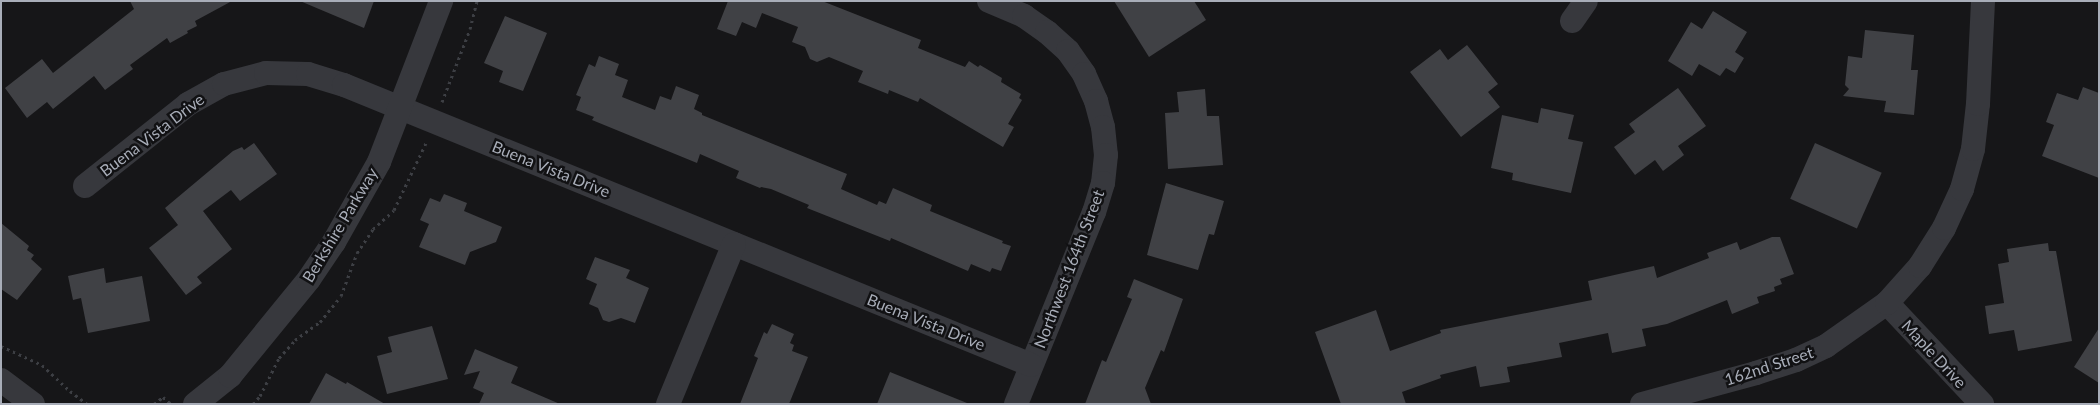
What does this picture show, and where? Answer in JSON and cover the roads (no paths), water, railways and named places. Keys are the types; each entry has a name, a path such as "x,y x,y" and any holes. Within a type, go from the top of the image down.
{"street":[{"name":"Berkshire Parkway","path":"214,404 230,376 310,279 334,242 379,162 442,1"},
{"name":"Northwest 164th Street","path":"989,1 1024,16 1047,32 1073,59 1084,74 1096,101 1103,127 1106,155 1103,183 1094,212 1016,404"},
{"path":"1572,21 1586,1"},
{"name":"162nd Street","path":"1642,404 1796,360 1826,346 1887,303 1920,266 1944,228 1962,188 1973,149 1983,1"},
{"name":"Buena Vista Drive","path":"85,186 188,104 224,84 266,73 308,74 344,85 1031,365"},
{"path":"668,404 734,244"},
{"name":"Maple Drive","path":"1887,303 1982,404"},
{"name":"Berkshire Parkway","path":"195,404 230,376"},
{"path":"1,380 29,402"}]}
